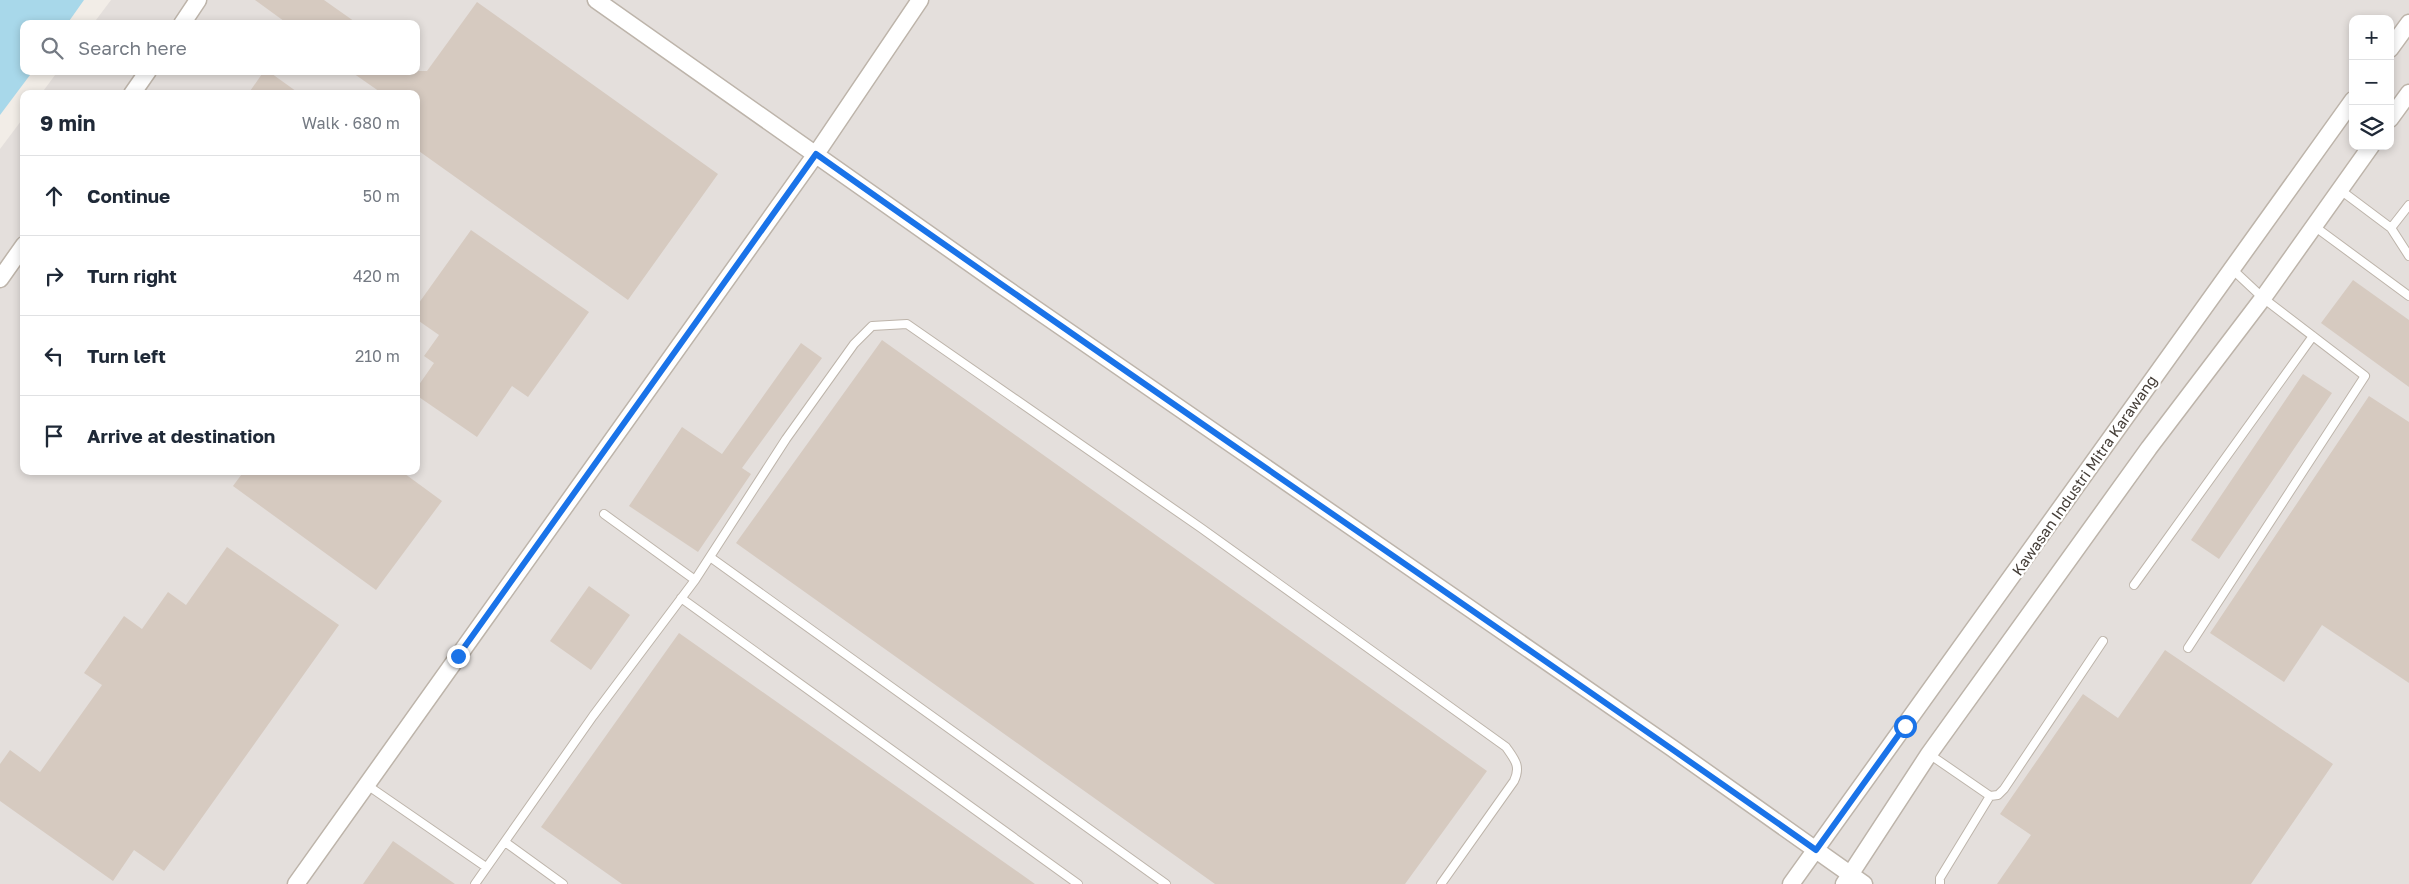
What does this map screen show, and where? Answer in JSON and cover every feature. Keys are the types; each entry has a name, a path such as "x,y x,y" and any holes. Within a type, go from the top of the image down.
{"street":[{"path":"185,20 198,0"},
{"path":"596,0 1006,289 1672,748 1816,850 1853,881 1929,754 2149,448 2263,298 2368,150"},
{"path":"296,884 816,154 920,0"},
{"path":"2394,44 2409,23"},
{"path":"135,90 145,75"},
{"path":"2394,114 2409,93"},
{"name":"Kawasan Industri Mitra Karawang","path":"1791,884 2349,105"},
{"path":"0,279 20,252"}],"lane":[{"path":"2340,189 2391,228 2409,256"},
{"path":"2391,228 2409,205"},
{"path":"2314,226 2409,296"},
{"path":"2188,648 2365,376 2263,298 2231,268"},
{"path":"475,884 593,716 695,580 786,439 854,344 872,326 907,324 1201,528 1506,747 1518,763 1519,771 1514,781 1441,884"},
{"path":"2134,585 2314,336"},
{"path":"604,514 695,580"},
{"path":"710,557 1166,884"},
{"path":"681,598 1078,884"},
{"path":"1929,754 1990,796 1998,795 2004,789 2103,641"},
{"path":"367,785 486,867"},
{"path":"1940,884 1940,878 1990,796"},
{"path":"505,842 563,884"}],"shaded area":[{"path":"111,0 2409,0 2409,884 0,884 0,149 20,122 20,475 420,475 420,90 44,90 55,75 420,75 420,20 96,20"}],"water":[{"path":"0,0 84,0 70,20 20,20 20,75 30,75 0,115"}],"building":[{"path":"255,0 324,0 352,20 282,20"},
{"path":"477,2 718,174 628,300 420,152 420,90 377,90 356,75 420,75 420,71 427,71"},
{"path":"261,75 274,75 294,90 251,90"},
{"path":"471,230 589,312 528,397 512,386 477,437 420,398 420,383 434,363 424,356 439,335 420,322 420,301"},
{"path":"2353,280 2409,320 2409,387 2321,323"},
{"path":"882,340 1487,771 1405,884 1215,884 736,543"},
{"path":"801,343 822,358 742,468 751,474 698,552 629,506 682,427 722,454"},
{"path":"2303,374 2332,393 2219,559 2191,540"},
{"path":"2369,396 2409,422 2409,683 2322,625 2284,682 2210,633"},
{"path":"241,475 406,475 442,501 376,590 233,486"},
{"path":"227,547 339,625 164,871 134,850 113,881 0,801 0,764 10,750 40,772 102,685 84,673 124,616 142,629 168,592 186,605"},
{"path":"589,586 630,615 591,670 550,641"},
{"path":"679,633 1035,884 622,884 541,827"},
{"path":"2165,650 2333,764 2251,884 1997,884 2031,835 2000,814 2083,694 2118,718"},
{"path":"393,841 455,884 363,884"}],"route":[{"path":"458,656 816,154 998,283 1672,748 1816,850 1905,726"}]}
